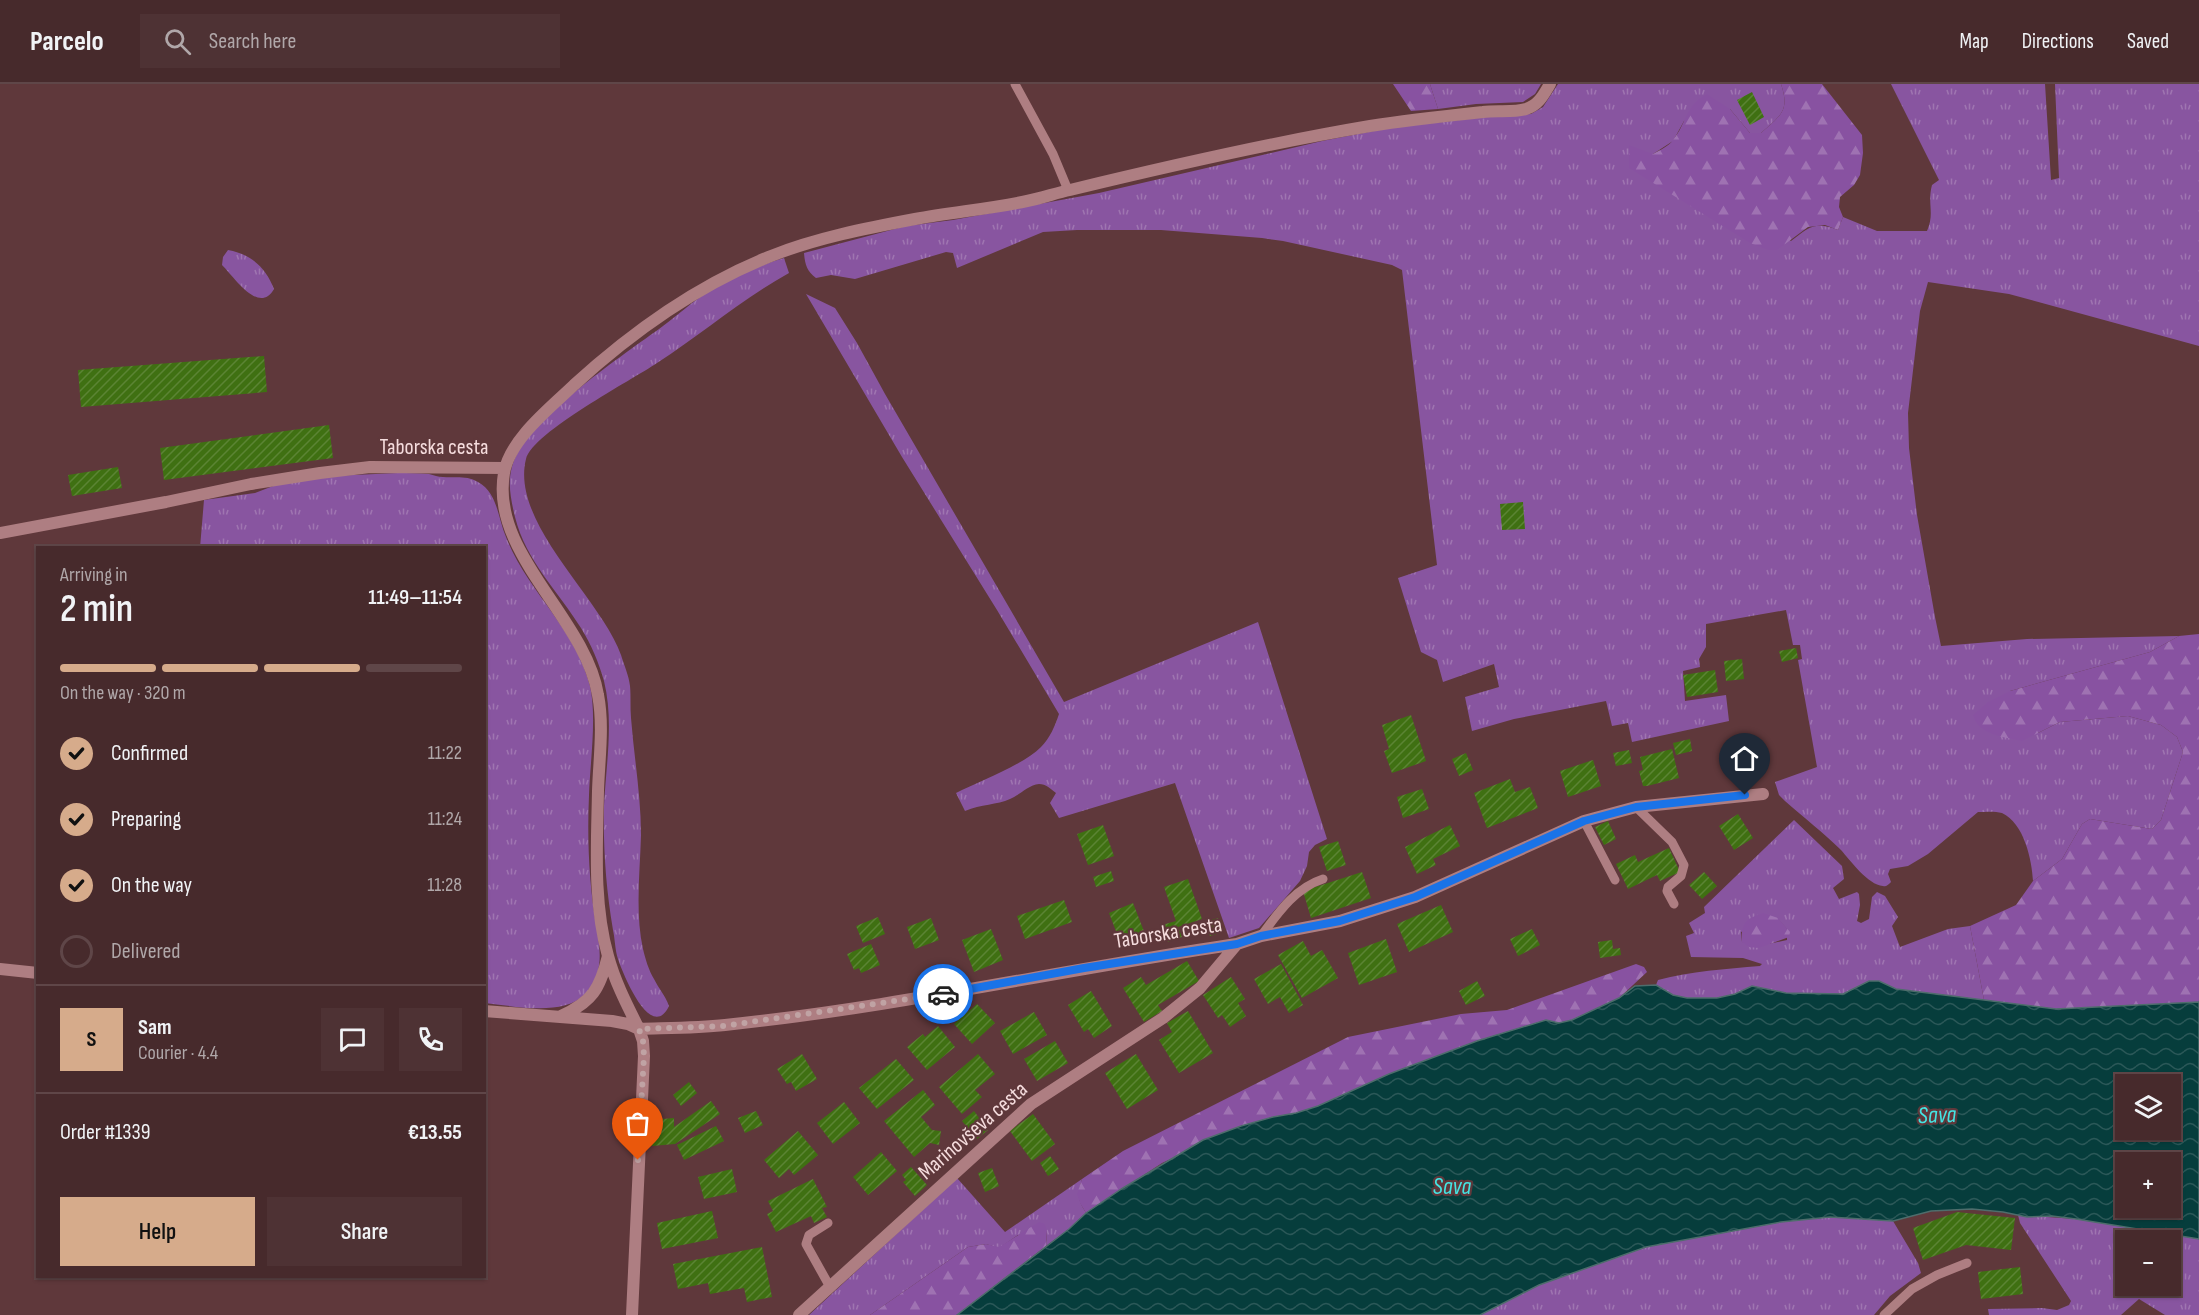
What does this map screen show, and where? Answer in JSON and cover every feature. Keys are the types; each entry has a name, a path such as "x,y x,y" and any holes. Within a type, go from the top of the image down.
{"street":[{"path":"505,468 513,450 532,426 589,372 687,297 739,269 775,254 814,242 913,219 1027,201 1322,135 1433,117 1525,109 1542,99 1550,84"},
{"name":"Taborska cesta","path":"0,532 320,472 370,467 505,468 504,500 514,536 525,562 577,638 590,665 598,693 601,727 597,860 599,901 608,956 620,990 639,1029 723,1026 801,1016 1237,944 1261,936 1340,921 1415,897 1584,821 1636,807 1763,794"},
{"name":"Marinovševa cesta","path":"799,1315 1031,1104 1134,1038 1200,988 1237,944"},
{"name":"Taborska cesta","path":"560,1017 580,1007 593,994 603,977 608,956"},
{"path":"0,969 36,973"},
{"path":"486,1011 612,1021 639,1029 644,1056 632,1315"}],"lane":[{"path":"1015,84 1053,154 1068,190"},
{"path":"1636,807 1672,842 1684,865 1681,876 1668,887 1667,891 1674,904"},
{"path":"1584,821 1615,880"},
{"path":"1261,936 1279,911 1304,887 1323,879"},
{"path":"828,1223 809,1235 806,1244 830,1287"},
{"path":"1884,1315 1912,1289 1937,1275 1967,1263"}],"green space":[{"path":"1393,84 1430,84 1438,109 1411,111"},
{"path":"1430,84 1541,84 1535,94 1523,102 1476,104 1438,109"},
{"path":"1558,84 1781,84 1784,93 1782,112 1761,133 1750,133 1730,109 1684,121 1673,141 1653,154 1791,241 1813,227 1823,226 1838,230 1843,217 1877,231 1927,231 1932,185 1939,180 1891,84 2045,84 2051,180 2059,178 2055,84 2199,84 2199,346 2009,294 1928,282 1920,311 1908,413 1909,448 1917,515 1941,646 2027,639 2179,636 2150,652 2010,691 2038,733 2060,722 2128,716 2161,725 2177,737 2183,752 2161,820 2152,829 2090,819 2082,824 2062,859 2033,881 2029,853 2016,825 2002,813 1978,812 1928,854 1908,866 1890,869 1888,874 1891,882 1887,886 1877,885 1779,795 1775,782 1817,767 1798,660 1802,659 1800,645 1793,645 1786,610 1706,624 1706,647 1699,659 1700,667 1683,671 1685,701 1726,695 1729,721 1632,742 1628,723 1612,726 1606,701 1514,719 1472,731 1465,697 1499,687 1494,664 1443,682 1437,660 1421,652 1398,578 1437,565 1402,270 1392,265 1283,241 1161,230 1043,232 957,268 953,253 946,252 855,279 831,275 816,278 805,261 804,253 906,226 953,220 1099,193 1322,141 1389,128 1531,114 1543,107"},
{"path":"1781,84 1822,84 1862,135 1863,153 1860,175 1854,185 1840,197 1839,207 1843,217 1838,230 1825,225 1808,227 1777,250 1768,250 1750,243 1629,168 1629,145 1653,154 1664,148 1678,134 1694,103 1707,94 1730,109 1750,133 1761,133 1782,112 1784,93"},
{"path":"228,250 244,255 262,268 274,289 268,296 261,298 247,292 222,265 223,257"},
{"path":"784,258 789,273 755,294 657,363 564,421 533,448 526,459 525,483 531,509 560,560 611,633 629,678 641,820 639,907 641,935 649,968 669,1006 662,1015 654,1016 646,1011 639,1002 621,967 617,956 608,899 604,806 609,727 604,681 585,634 535,562 520,533 510,494 511,471 516,456 542,421 582,386 709,291 745,272"},
{"path":"806,294 835,308 1064,702 1258,622 1327,839 1315,845 1309,852 1307,866 1300,881 1259,928 1229,938 1175,783 1059,818 1050,803 1056,793 1039,784 1005,801 965,811 956,793 1033,754 1047,740 1059,714 902,457"},
{"path":"425,474 465,478 474,480 485,487 494,499 503,530 515,557 563,628 583,665 592,698 589,846 590,880 599,947 599,964 591,987 576,1001 551,1008 524,1008 486,1003 486,546 200,546 204,500 255,493 286,481 331,476"},
{"path":"2199,634 2199,1002 2056,1009 1984,1000 1970,926 2016,905 2033,881 2062,859 2082,824 2090,819 2152,829 2161,820 2183,752 2177,737 2161,725 2128,716 2060,722 2022,741 1986,731 1980,727 1973,715 1988,702 2010,691 2150,652 2179,636"},
{"path":"1794,820 1842,866 1844,879 1833,888 1839,899 1857,892 1859,894 1860,905 1857,921 1861,923 1869,919 1872,897 1877,892 1885,896 1898,917 1892,926 1900,947 1948,929 1970,926 1984,1000 1896,989 1879,981 1869,981 1843,994 1786,993 1752,986 1735,994 1717,998 1687,998 1673,995 1656,985 1658,980 1696,972 1762,964 1743,958 1691,957 1686,936 1694,933 1689,923 1705,913 1704,907","holes":["1777,918 1787,929 1787,940 1768,944 1742,942 1741,932"]},
{"path":"1763,913 1778,918 1790,932 1789,937 1759,948 1749,947 1742,942 1743,926 1752,917"},
{"path":"1636,964 1644,967 1647,972 1619,998 1572,1020 1559,1023 1546,1020 1477,1041 1389,1074 1318,1106 1241,1126 1162,1163 1086,1213 1080,1203 1077,1194 1082,1179 1123,1151 1348,1037 1461,1014 1507,1010"},
{"path":"957,1178 1005,1232 1082,1179 1079,1196 1086,1213 1046,1246 1047,1231 1018,1235 999,1248 986,1244 968,1247 870,1315 809,1315"},
{"path":"2018,1215 2076,1219 2144,1230 2115,1230 2115,1296 2181,1296 2181,1236 2199,1239 2199,1315 2165,1315 2139,1299 2121,1315 1989,1315 1988,1309 2057,1310 2069,1305 2071,1301 2020,1223"},
{"path":"1830,1217 1893,1221 1918,1263 1921,1273 1890,1296 1874,1315 1480,1315 1539,1285 1646,1247 1781,1222"},
{"path":"1039,1222 1045,1224 1046,1246 957,1315 870,1315 968,1247 986,1244 999,1247"}],"water":[{"name":"Sava","path":"1869,981 1879,981 1896,989 2056,1009 2199,1002 2199,1239 2181,1236 2181,1230 2144,1230 2052,1216 2027,1217 1972,1209 1931,1211 1893,1221 1830,1217 1781,1222 1646,1247 1539,1285 1480,1315 957,1315 1069,1229 1086,1213 1203,1140 1241,1126 1318,1106 1389,1074 1477,1041 1546,1020 1559,1023 1572,1020 1619,998 1635,986 1656,985 1673,995 1687,998 1717,998 1735,994 1752,986 1786,993 1843,994"}],"building":[{"path":"1752,92 1764,117 1750,125 1737,100"},
{"path":"264,356 267,392 81,407 78,370"},
{"path":"329,425 333,458 164,480 160,448"},
{"path":"118,467 122,488 72,496 68,475"},
{"path":"1523,502 1525,529 1502,530 1500,504"},
{"path":"1796,648 1798,658 1782,662 1779,651"},
{"path":"1742,659 1744,679 1726,681 1724,661"},
{"path":"1715,670 1718,692 1687,697 1683,675"},
{"path":"1411,715 1426,761 1392,773 1384,751 1389,749 1382,725"},
{"path":"1690,739 1692,751 1676,755 1673,743"},
{"path":"1672,749 1679,778 1643,786 1639,771 1643,770 1640,757"},
{"path":"1629,750 1632,763 1616,766 1613,753"},
{"path":"1466,753 1473,770 1459,776 1452,759"},
{"path":"1593,760 1601,786 1568,797 1560,771"},
{"path":"1510,779 1515,792 1530,787 1538,808 1487,828 1474,793"},
{"path":"1422,789 1429,809 1403,818 1397,797"},
{"path":"1738,814 1753,838 1734,850 1719,826"},
{"path":"1608,821 1616,839 1604,845 1595,827"},
{"path":"1103,825 1114,856 1088,865 1077,834"},
{"path":"1450,825 1460,846 1433,859 1436,865 1417,874 1405,847"},
{"path":"1338,841 1346,865 1327,871 1319,847"},
{"path":"1669,848 1680,872 1660,881 1657,875 1628,889 1616,864 1635,855 1638,862"},
{"path":"1111,871 1114,881 1096,887 1093,877"},
{"path":"1362,872 1371,898 1311,918 1303,891"},
{"path":"1704,872 1717,886 1702,899 1689,885"},
{"path":"1188,879 1202,919 1178,927 1182,937 1168,942 1162,925 1176,921 1164,887"},
{"path":"1064,900 1072,922 1025,939 1017,916"},
{"path":"1133,903 1147,939 1133,944 1130,935 1119,939 1109,913"},
{"path":"1441,905 1453,932 1409,952 1397,924"},
{"path":"878,917 885,934 863,943 856,926"},
{"path":"931,918 939,940 915,949 907,927"},
{"path":"1218,918 1223,932 1210,936 1205,922"},
{"path":"991,929 1003,960 974,972 962,940"},
{"path":"1532,929 1540,945 1518,956 1510,939"},
{"path":"1386,939 1397,972 1359,985 1348,953"},
{"path":"1612,940 1613,949 1620,948 1621,955 1600,958 1598,942"},
{"path":"1303,941 1311,956 1322,950 1338,978 1302,998 1278,955"},
{"path":"871,944 880,965 861,973 859,968 854,970 847,954"},
{"path":"1187,961 1199,981 1158,1005 1162,1011 1144,1022 1123,988 1141,977 1146,985"},
{"path":"1281,964 1303,1005 1289,1013 1280,997 1268,1004 1254,979"},
{"path":"1231,977 1245,999 1238,1003 1246,1016 1230,1027 1222,1015 1218,1018 1203,995"},
{"path":"1477,981 1485,996 1466,1005 1459,991"},
{"path":"1091,991 1112,1026 1094,1038 1088,1029 1084,1032 1068,1005"},
{"path":"977,1004 995,1023 972,1044 954,1024"},
{"path":"1188,1011 1213,1053 1179,1073 1159,1040 1172,1032 1167,1023"},
{"path":"1034,1012 1047,1035 1013,1054 1000,1031"},
{"path":"938,1026 955,1047 927,1070 907,1047 923,1034 925,1037"},
{"path":"1055,1041 1068,1063 1037,1081 1024,1059"},
{"path":"802,1054 817,1079 796,1091 791,1082 787,1084 777,1069"},
{"path":"978,1054 995,1074 975,1090 982,1097 962,1114 939,1087"},
{"path":"1136,1054 1158,1090 1127,1109 1105,1073"},
{"path":"896,1059 914,1080 877,1109 859,1088"},
{"path":"689,1082 697,1093 681,1106 673,1095"},
{"path":"923,1090 935,1105 921,1117 932,1130 941,1131 939,1145 930,1143 914,1157 884,1121"},
{"path":"711,1101 720,1114 675,1144 652,1146 650,1120 674,1118 674,1127"},
{"path":"844,1102 860,1123 833,1144 817,1123"},
{"path":"756,1111 763,1125 745,1133 738,1118"},
{"path":"974,1111 988,1130 977,1139 962,1121"},
{"path":"1033,1114 1055,1144 1032,1161 1010,1131"},
{"path":"716,1126 724,1141 684,1160 677,1145"},
{"path":"798,1131 818,1155 794,1175 789,1169 779,1178 764,1160"},
{"path":"881,1152 897,1171 868,1195 853,1177"},
{"path":"1050,1156 1059,1169 1048,1176 1040,1163"},
{"path":"911,1167 927,1185 915,1196 903,1182 906,1180 902,1175"},
{"path":"992,1168 999,1186 985,1192 978,1173"},
{"path":"732,1169 737,1192 704,1199 698,1177"},
{"path":"813,1179 827,1207 822,1208 827,1217 814,1223 811,1216 776,1232 767,1214 773,1211 768,1201"},
{"path":"712,1211 718,1238 662,1249 657,1223"},
{"path":"1957,1212 2015,1218 2011,1250 1966,1245 1923,1260 1913,1228"},
{"path":"762,1247 772,1297 747,1302 744,1288 710,1294 708,1283 678,1289 673,1264"},
{"path":"2020,1267 2023,1294 1981,1299 1978,1272"}],"way so far":[{"path":"638,1160 644,1056 639,1029 723,1026 943,994"}],"route":[{"path":"943,994 1084,968 1237,944 1261,936 1340,921 1415,897 1584,821 1636,807 1745,795"}]}
